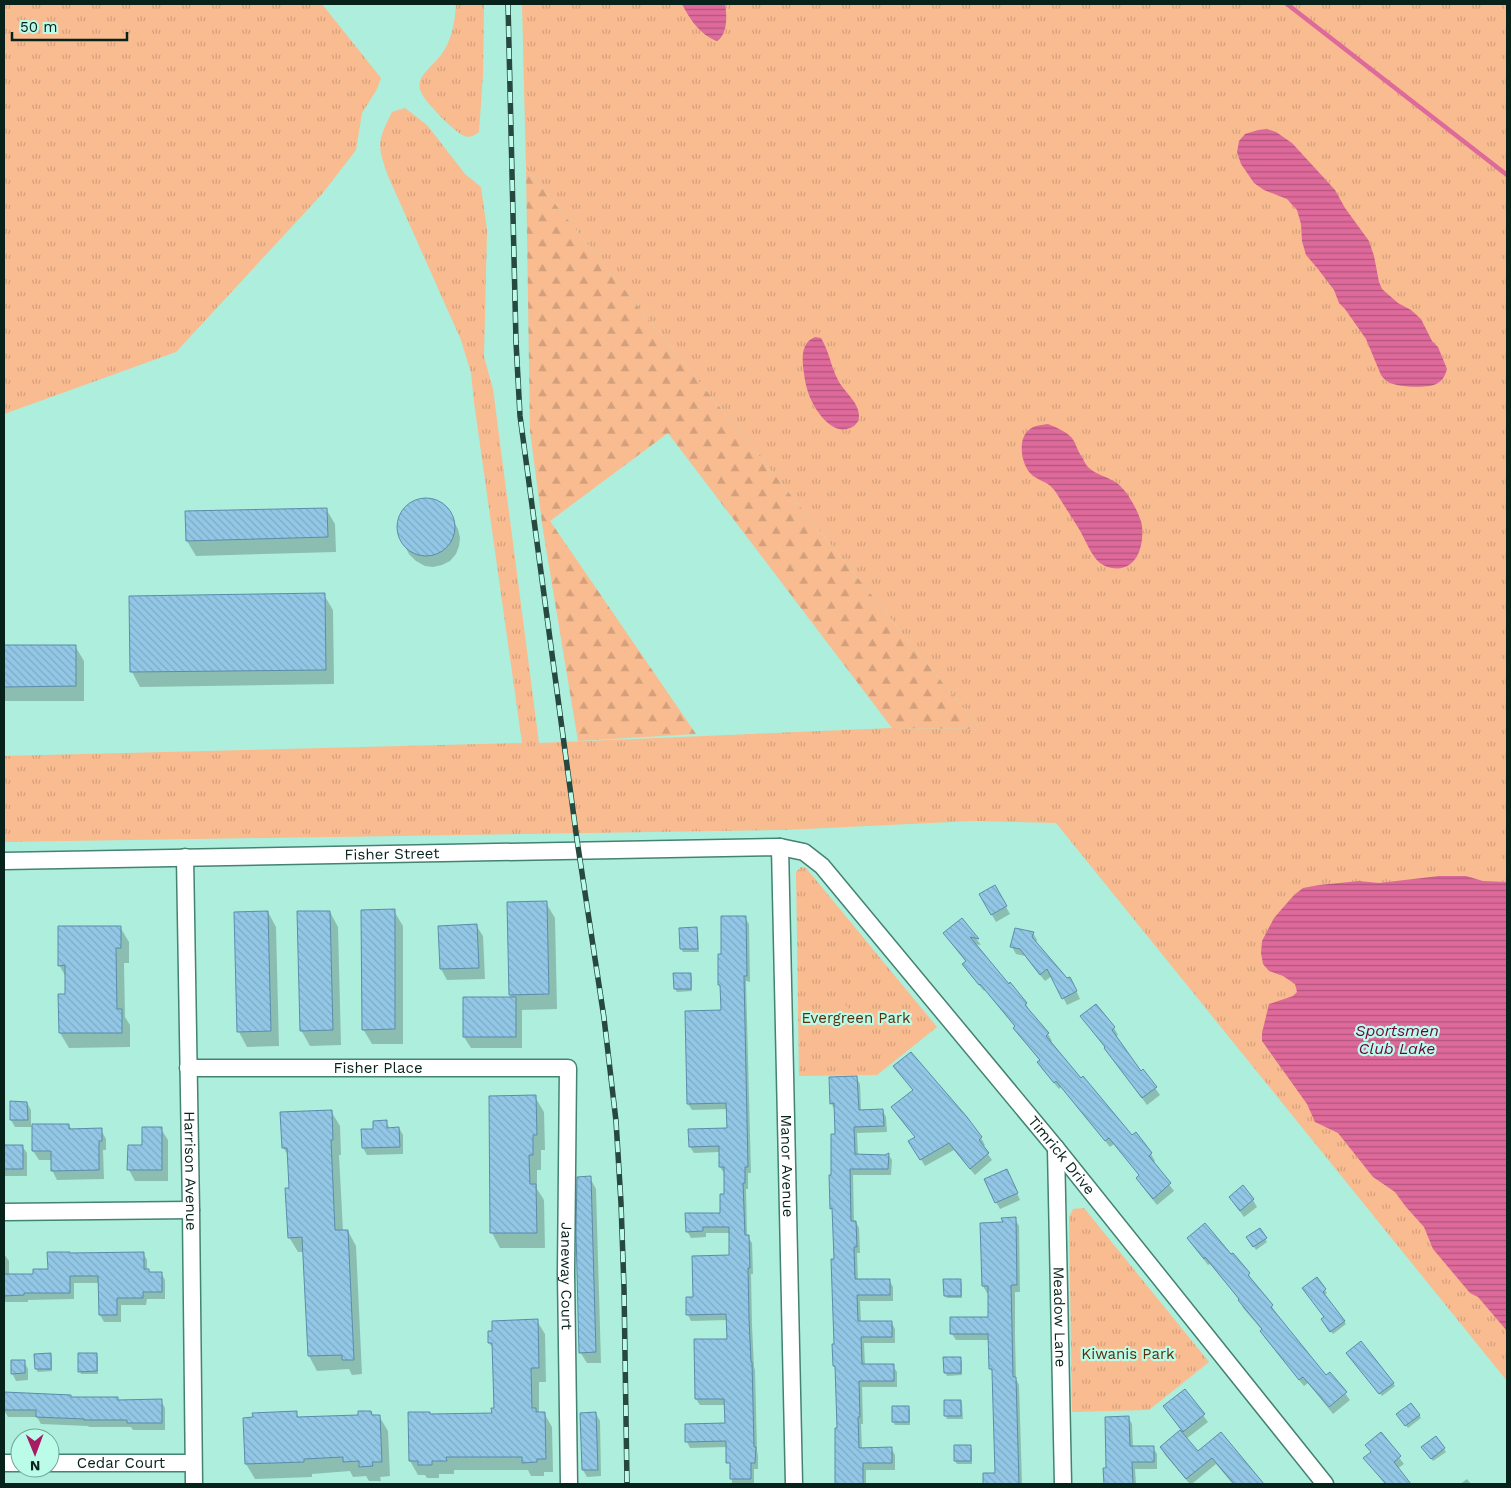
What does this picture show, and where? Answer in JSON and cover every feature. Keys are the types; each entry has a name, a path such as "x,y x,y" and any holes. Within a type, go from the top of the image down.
{"street":[{"name":"Fisher Street","path":"4,861 780,847"},
{"name":"Timrick Drive","path":"780,847 804,852 822,866 1056,1148 1325,1484"},
{"name":"Manor Avenue","path":"780,847 794,1484"},
{"name":"Harrison Avenue","path":"185,857 194,1484"},
{"name":"Fisher Place","path":"188,1068 568,1068"},
{"name":"Janeway Court","path":"568,1068 566,1273 569,1484"},
{"name":"Meadow Lane","path":"1056,1148 1063,1484"},
{"path":"4,1212 191,1210"},
{"name":"Cedar Court","path":"60,1463 193,1462"}],"green space":[{"path":"4,4 322,4 381,78 377,89 362,113 356,150 322,194 176,352 4,414"},
{"path":"456,4 484,4 483,74 479,132 468,137 450,125 431,107 424,97 420,86 423,75 441,55 448,43 454,24"},
{"path":"522,4 1507,4 1507,1381 1056,823 972,821 784,830 4,842 4,756 522,743 471,373 461,340 388,176 380,150 381,137 392,112 405,108 427,125 465,174 481,187 487,230 484,357 493,389 539,743 892,728 980,729 526,168"},
{"path":"526,168 980,729 892,728 668,433 550,521 696,734 578,741 543,530 530,431"},
{"name":"Evergreen Park","path":"801,867 806,868 937,1027 877,1075 799,1076 796,872"},
{"path":"842,1001 864,1025 842,1045 820,1022"},
{"name":"Kiwanis Park","path":"1084,1208 1209,1362 1149,1410 1072,1412 1069,1217 1073,1209"}],"water":[{"path":"682,4 725,4 726,24 721,38 717,41 705,35 692,20"},
{"path":"1267,129 1276,132 1292,143 1335,190 1345,208 1369,241 1382,289 1421,319 1432,341 1438,347 1447,369 1445,375 1438,383 1421,387 1400,386 1390,383 1381,375 1366,339 1339,303 1334,290 1306,255 1297,210 1287,199 1264,190 1254,183 1241,164 1237,152 1239,141 1245,134"},
{"path":"815,337 821,338 838,380 857,406 858,420 850,428 836,428 830,424 818,413 810,398 805,382 803,357 804,348"},
{"path":"1048,424 1069,435 1088,467 1119,485 1132,501 1142,526 1142,542 1137,556 1128,566 1112,568 1098,561 1054,489 1033,476 1027,469 1022,451 1023,438 1032,428"},
{"name":"Sportsmen Club Lake","path":"1439,876 1466,876 1483,881 1507,882 1507,1331 1478,1297 1470,1293 1433,1249 1424,1227 1395,1192 1373,1177 1338,1133 1315,1122 1307,1104 1262,1041 1269,1004 1293,996 1297,992 1295,984 1283,976 1269,971 1263,964 1261,953 1262,941 1274,918 1294,895 1303,888 1319,885 1359,881 1379,883"}],"building":[{"path":"426,498 442,503 450,511 455,527 450,543 442,551 426,556 410,551 402,543 397,527 402,511 410,503"},
{"path":"327,508 328,537 186,541 185,511"},
{"path":"325,593 326,670 130,672 129,596"},
{"path":"4,645 76,645 76,686 4,687"},
{"path":"995,885 1007,906 991,915 979,894"},
{"path":"547,901 549,994 509,995 507,902"},
{"path":"395,909 395,1029 362,1030 361,910"},
{"path":"268,911 271,1031 237,1032 234,912"},
{"path":"297,911 330,911 333,1030 300,1031"},
{"path":"721,916 746,916 747,976 744,976 748,1167 745,1167 745,1183 743,1183 745,1235 749,1235 749,1318 754,1447 756,1447 755,1463 751,1463 751,1479 730,1479 730,1463 726,1463 726,1441 685,1442 685,1424 725,1423 724,1399 695,1399 694,1339 727,1339 726,1314 686,1315 686,1297 693,1297 692,1256 729,1255 729,1227 703,1227 703,1231 686,1232 685,1213 720,1213 720,1194 724,1194 724,1167 719,1167 719,1146 689,1147 688,1129 727,1128 726,1103 687,1104 685,1011 721,1010 720,985 718,985 718,954 721,954"},
{"path":"962,918 979,939 970,937 1027,1003 1025,1005 1049,1033 1046,1036 1081,1078 1083,1076 1132,1135 1136,1132 1152,1153 1149,1156 1171,1183 1153,1199 1136,1178 1139,1175 1109,1138 1105,1141 1056,1081 1054,1083 1037,1062 1040,1060 1013,1028 1015,1026 962,964 966,961 943,933"},
{"path":"477,924 479,968 440,969 438,926"},
{"path":"58,926 121,926 121,948 116,948 117,1009 122,1009 122,1033 59,1033 58,994 65,994 65,965 58,966"},
{"path":"697,927 698,949 680,949 679,928"},
{"path":"1015,928 1034,932 1032,937 1067,978 1070,977 1077,991 1062,999 1047,969 1040,975 1020,949 1010,947"},
{"path":"673,973 691,973 691,989 674,989"},
{"path":"463,997 516,997 516,1037 463,1037"},
{"path":"1096,1004 1115,1027 1112,1030 1141,1071 1143,1069 1157,1087 1142,1098 1080,1016"},
{"path":"911,1052 982,1137 979,1140 989,1153 970,1169 949,1143 920,1160 908,1141 915,1137 891,1107 913,1090 893,1066"},
{"path":"857,1076 859,1110 883,1109 884,1126 854,1127 855,1154 885,1155 889,1153 888,1169 850,1169 851,1221 856,1221 857,1247 854,1247 855,1279 890,1279 890,1295 857,1295 858,1321 892,1321 892,1337 861,1337 862,1364 894,1364 894,1381 859,1381 859,1448 892,1447 892,1463 863,1463 863,1484 835,1484 835,1428 837,1428 835,1366 833,1366 832,1344 834,1344 831,1259 834,1259 829,1175 831,1175 831,1134 835,1134 834,1103 830,1104 829,1077"},
{"path":"536,1095 537,1135 533,1135 533,1155 529,1155 530,1184 536,1184 537,1233 490,1233 489,1096"},
{"path":"10,1101 27,1102 28,1120 10,1120"},
{"path":"332,1110 333,1140 331,1140 335,1230 348,1230 354,1360 342,1360 342,1355 308,1356 302,1237 288,1238 285,1188 289,1188 287,1148 282,1148 280,1112"},
{"path":"387,1120 387,1128 399,1127 400,1147 362,1148 361,1129 373,1129 373,1121"},
{"path":"32,1124 69,1124 69,1129 102,1128 102,1141 99,1141 99,1170 51,1171 51,1151 32,1151"},
{"path":"142,1127 162,1127 162,1170 127,1170 128,1145 142,1145"},
{"path":"4,1145 23,1145 23,1169 4,1169"},
{"path":"1007,1169 1018,1193 995,1203 984,1179"},
{"path":"591,1176 596,1352 579,1353 576,1230 577,1177"},
{"path":"1243,1185 1254,1199 1240,1211 1229,1197"},
{"path":"1016,1217 1017,1285 1011,1285 1013,1377 1016,1377 1019,1484 983,1484 983,1473 995,1473 992,1369 989,1369 988,1334 950,1334 950,1317 988,1317 988,1286 982,1286 980,1223 1003,1222 1001,1218"},
{"path":"1205,1223 1250,1273 1248,1275 1273,1305 1271,1307 1326,1375 1330,1372 1347,1392 1329,1407 1303,1377 1299,1380 1260,1331 1262,1329 1239,1299 1187,1238"},
{"path":"1260,1228 1267,1238 1253,1247 1246,1237"},
{"path":"47,1252 144,1252 144,1269 149,1269 149,1272 162,1272 162,1292 143,1292 143,1298 117,1298 117,1315 99,1315 98,1276 70,1276 70,1293 24,1293 24,1295 4,1296 4,1274 33,1274 33,1269 48,1269"},
{"path":"1317,1277 1326,1289 1323,1292 1345,1321 1330,1332 1321,1319 1324,1317 1302,1288"},
{"path":"943,1279 961,1279 961,1296 944,1296"},
{"path":"538,1319 539,1368 531,1368 532,1408 536,1408 536,1412 545,1412 546,1459 522,1463 522,1457 446,1457 447,1461 432,1461 432,1465 418,1465 418,1461 409,1461 408,1412 430,1412 430,1414 492,1413 491,1408 494,1408 492,1343 488,1343 488,1331 492,1331 492,1321"},
{"path":"1361,1341 1394,1383 1379,1394 1346,1353"},
{"path":"51,1353 51,1369 35,1369 34,1354"},
{"path":"78,1353 97,1353 97,1371 78,1372"},
{"path":"943,1357 961,1357 961,1373 944,1373"},
{"path":"11,1360 25,1360 25,1373 11,1374"},
{"path":"1185,1389 1205,1414 1183,1432 1163,1406"},
{"path":"4,1392 71,1395 71,1397 118,1397 118,1400 162,1399 162,1423 127,1423 127,1420 36,1417 36,1410 4,1410"},
{"path":"944,1400 961,1400 961,1416 944,1416"},
{"path":"1411,1403 1420,1415 1405,1426 1396,1414"},
{"path":"892,1406 909,1406 909,1422 892,1422"},
{"path":"297,1411 297,1417 358,1415 358,1411 371,1411 372,1415 380,1415 382,1462 372,1462 373,1466 359,1467 359,1461 343,1462 343,1457 304,1459 304,1462 245,1464 243,1418 253,1417 252,1413"},
{"path":"596,1412 598,1470 582,1470 580,1413"},
{"path":"1129,1416 1130,1446 1154,1446 1154,1462 1132,1462 1133,1484 1104,1484 1103,1468 1106,1468 1105,1417"},
{"path":"1180,1430 1198,1451 1221,1432 1264,1484 1234,1484 1212,1458 1186,1479 1160,1447"},
{"path":"1381,1432 1401,1456 1394,1462 1411,1484 1386,1484 1363,1458 1371,1452 1365,1445"},
{"path":"1436,1436 1445,1448 1431,1459 1421,1447"},
{"path":"954,1445 971,1445 971,1461 954,1461"}],"waterway":[{"path":"1287,4 1507,175"}],"railway":[{"path":"508,4 516,342 520,416 577,840 604,1018 616,1121 624,1288 627,1484"}]}
